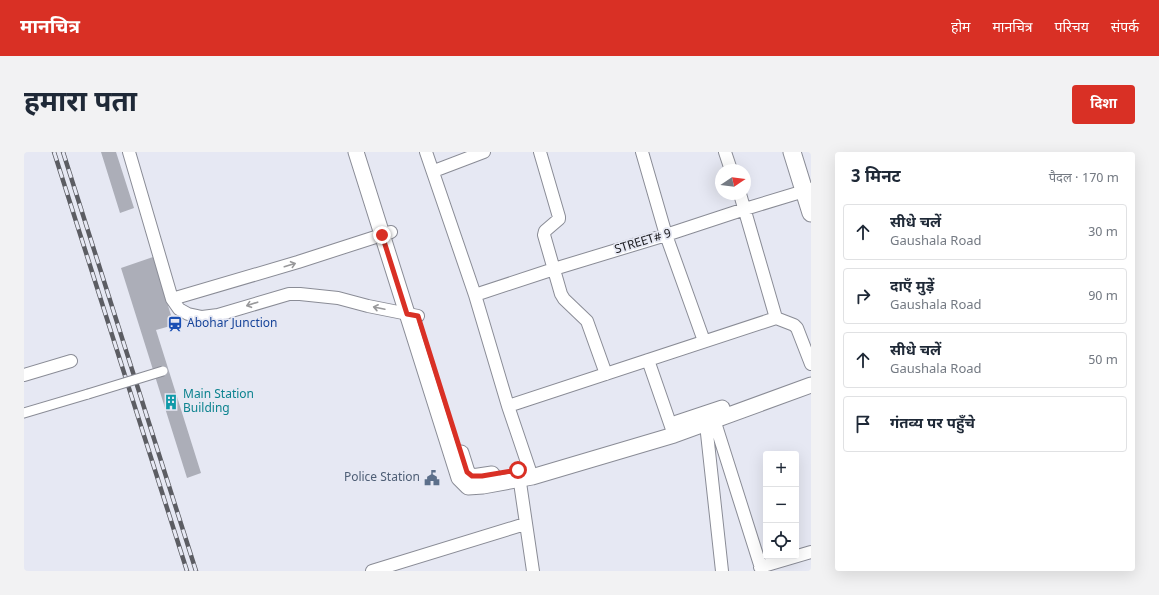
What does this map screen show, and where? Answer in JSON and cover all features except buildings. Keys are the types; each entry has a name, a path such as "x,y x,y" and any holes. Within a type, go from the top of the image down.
{"main road":[{"path":"792,152 809,186"},
{"path":"803,152 809,186 811,213"}],"street":[{"path":"129,152 172,299 179,309 188,314 202,317 218,315 289,294 300,294 338,298 412,315"},
{"path":"356,152 387,234"},
{"path":"366,152 387,234 412,315 458,478 468,487 483,486 672,430 811,385"},
{"path":"426,152 434,171 475,295 508,406 524,473 525,524 533,571"},
{"path":"434,171 484,152"},
{"path":"540,152 560,217 545,231 544,235 554,269 564,299 587,321 606,374"},
{"path":"642,152 666,235 704,341"},
{"path":"725,152 729,164"},
{"name":"STREET# 9","path":"475,295 666,235 809,186"},
{"path":"742,200 776,318"},
{"path":"172,299 387,234"},
{"path":"508,406 776,318 794,325 797,328 811,364"},
{"path":"648,360 672,430"},
{"path":"24,375 71,361"},
{"path":"24,413 163,371"},
{"path":"709,418 811,375"},
{"path":"709,418 761,569 811,552"},
{"path":"709,418 722,571"},
{"path":"372,571 525,524"}],"railway":[{"path":"54,152 187,571"},
{"path":"63,152 196,571"}],"place":[{"name":"Abohar Junction","path":"175,324"},
{"name":"Main Station Building","path":"171,402"},
{"name":"Police Station","path":"432,478"}],"route":[{"path":"382,235 407,314 418,316 467,472 472,476 482,476 518,470"}]}
